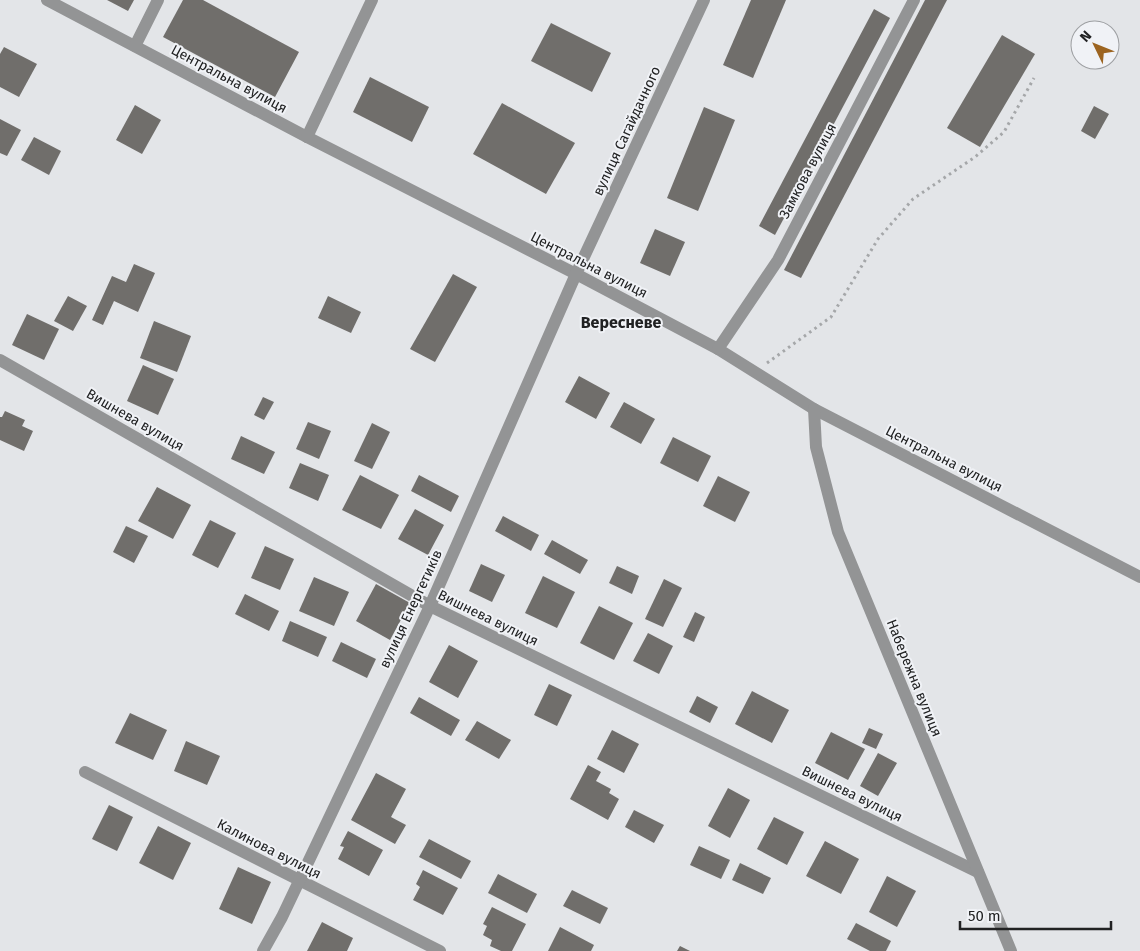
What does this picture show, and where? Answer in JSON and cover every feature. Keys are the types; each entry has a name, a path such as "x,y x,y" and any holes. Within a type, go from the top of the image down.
{"street":[{"name":"Центральна вулиця","path":"47,0 307,137 576,274 718,349 814,408 1140,577"},
{"path":"135,46 158,0"},
{"path":"307,137 372,0"},
{"name":"вулиця Сагайдачного","path":"576,274 704,0"},
{"name":"Замкова вулиця","path":"718,349 778,260 914,0"},
{"name":"вулиця Енергетиків","path":"263,951 282,916 430,606 576,274"},
{"name":"Вишнева вулиця","path":"0,360 430,606 978,872"},
{"name":"Набережна вулиця","path":"814,408 816,446 838,532 1011,951"},
{"name":"Калинова вулиця","path":"85,772 440,951"}],"path":[{"path":"755,372 831,317 878,238 913,198 975,158 1004,132 1034,78"}],"building":[{"path":"107,0 134,0 128,11"},
{"path":"183,0 203,0 299,52 275,97 163,37"},
{"path":"751,0 786,0 753,78 723,65"},
{"path":"925,0 947,0 801,278 784,270"},
{"path":"874,9 890,18 775,235 759,226"},
{"path":"551,23 611,53 592,92 531,61"},
{"path":"1002,35 1035,54 980,147 947,128"},
{"path":"4,47 37,64 19,97 0,87 0,54"},
{"path":"370,77 429,107 412,142 353,112"},
{"path":"502,103 575,143 546,194 473,154"},
{"path":"135,105 161,120 142,154 116,140"},
{"path":"1094,106 1109,114 1095,139 1081,131"},
{"path":"704,107 735,120 698,211 667,198"},
{"path":"0,119 21,130 7,156 0,153"},
{"path":"34,137 61,151 49,175 21,160"},
{"path":"655,229 685,242 670,276 640,263"},
{"path":"134,264 155,273 138,312 114,301 103,325 92,320 112,276 126,282"},
{"path":"453,274 477,287 435,362 410,349"},
{"path":"68,296 87,306 73,331 54,321"},
{"path":"328,296 361,312 351,333 318,318"},
{"path":"27,314 59,329 44,360 12,345"},
{"path":"154,321 191,336 177,372 140,358"},
{"path":"143,365 174,379 158,415 127,401"},
{"path":"579,376 610,393 596,419 565,402"},
{"path":"263,397 274,402 264,420 254,415"},
{"path":"624,402 655,419 641,444 610,427"},
{"path":"5,411 25,420 22,426 33,431 24,451 0,440 0,417 2,417"},
{"path":"308,422 331,431 319,459 296,449"},
{"path":"372,423 390,432 372,469 354,461"},
{"path":"241,436 275,452 264,474 231,459"},
{"path":"673,437 711,456 698,482 660,463"},
{"path":"300,463 329,475 318,501 289,488"},
{"path":"360,475 399,495 381,529 342,510"},
{"path":"419,475 459,496 451,512 411,491"},
{"path":"718,476 750,492 735,522 703,506"},
{"path":"157,487 191,505 173,539 138,521"},
{"path":"415,509 444,525 428,555 398,539"},
{"path":"503,516 539,535 531,551 495,531"},
{"path":"210,520 236,533 218,568 192,555"},
{"path":"126,526 148,536 134,563 113,552"},
{"path":"552,540 588,560 580,574 544,554"},
{"path":"265,546 294,559 280,590 251,578"},
{"path":"481,564 505,575 492,602 469,591"},
{"path":"617,566 639,576 632,594 609,583"},
{"path":"543,576 575,592 557,628 525,613"},
{"path":"314,577 349,592 334,626 299,611"},
{"path":"664,579 682,588 663,627 645,619"},
{"path":"376,584 410,603 390,640 356,621"},
{"path":"245,594 279,611 269,631 235,614"},
{"path":"599,606 633,623 614,660 580,643"},
{"path":"695,612 705,617 694,642 683,637"},
{"path":"290,621 327,637 318,657 282,641"},
{"path":"648,633 673,646 659,674 633,661"},
{"path":"341,642 376,659 367,678 332,661"},
{"path":"449,645 478,661 458,698 429,682"},
{"path":"549,684 572,695 557,726 534,715"},
{"path":"752,691 789,710 772,743 735,724"},
{"path":"697,696 718,707 710,723 689,712"},
{"path":"419,697 460,720 451,736 410,713"},
{"path":"130,713 167,730 153,760 115,743"},
{"path":"477,721 511,740 499,759 465,740"},
{"path":"869,728 883,734 876,749 862,743"},
{"path":"612,730 639,744 624,773 597,759"},
{"path":"831,732 865,749 848,780 815,763"},
{"path":"186,741 220,756 207,785 174,771"},
{"path":"878,753 897,763 878,796 860,786"},
{"path":"588,765 601,772 596,781 611,789 609,793 619,799 608,820 570,799"},
{"path":"376,773 406,789 391,817 406,825 395,844 351,820"},
{"path":"728,788 750,800 730,838 708,826"},
{"path":"109,805 133,817 117,851 92,839"},
{"path":"634,810 664,825 654,843 625,827"},
{"path":"774,817 804,832 787,865 757,849"},
{"path":"158,826 191,843 173,880 139,863"},
{"path":"348,831 383,850 369,876 338,859 344,847 340,846"},
{"path":"429,839 471,861 461,879 419,857"},
{"path":"825,841 859,859 841,894 806,876"},
{"path":"699,846 730,860 721,879 690,865"},
{"path":"740,863 771,878 763,894 732,880"},
{"path":"238,867 271,882 252,924 219,909"},
{"path":"423,870 458,888 443,915 413,900 420,887 416,884"},
{"path":"498,874 537,894 527,913 488,893"},
{"path":"887,876 916,891 897,927 869,912"},
{"path":"572,890 608,908 600,924 563,906"},
{"path":"492,907 526,924 512,951 501,951 490,946 492,940 483,935 487,926 483,924"},
{"path":"322,922 353,938 347,951 307,951"},
{"path":"856,923 891,941 886,951 870,951 847,939"},
{"path":"560,927 594,945 591,951 548,951"},
{"path":"680,946 690,951 677,951"}],"district":[{"name":"Вересневе","path":"621,322"}]}
